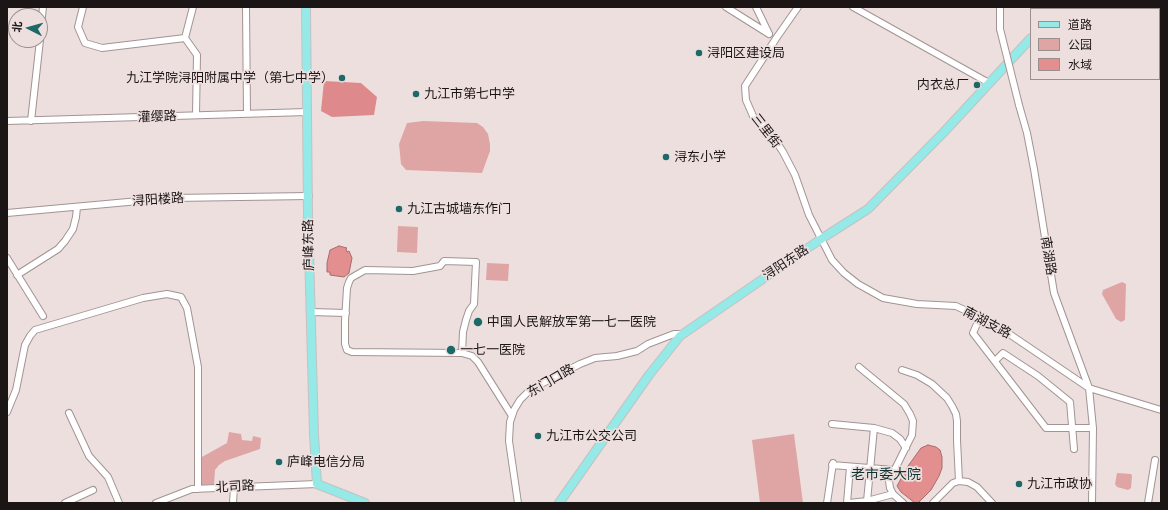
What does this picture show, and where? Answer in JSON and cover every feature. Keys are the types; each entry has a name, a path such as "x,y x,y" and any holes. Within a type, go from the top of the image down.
{"main road":[{"name":"庐峰东路","path":"306,7 308,196 314,427 317,484"},
{"name":"浔阳东路","path":"559,503 649,375 683,334 821,239 868,209 944,132 1030,39"},
{"path":"317,484 365,503"}],"street":[{"path":"83,7 78,27 85,43 102,48 185,38"},
{"path":"193,7 185,38 197,55 196,116"},
{"path":"246,7 247,114"},
{"path":"726,7 769,34"},
{"path":"756,7 773,43"},
{"name":"三里街","path":"798,7 745,86 746,100 753,116 770,132 783,152 795,175 809,215 821,239"},
{"path":"852,7 989,83"},
{"name":"南湖路","path":"1000,7 1000,29 1033,162 1054,293 1089,388 1093,428 1092,503"},
{"path":"31,121 39,48"},
{"name":"灌缨路","path":"7,121 307,112"},
{"name":"浔阳楼路","path":"7,213 172,198 308,196"},
{"path":"17,275 58,249 73,229 77,207"},
{"name":"南湖支路","path":"821,239 832,260 844,273 858,284 883,298 917,304 956,306 996,325 1089,388 1161,410"},
{"path":"7,258 43,316"},
{"path":"462,352 463,332 469,311 474,304 476,262 444,261 440,266 413,271 365,270 352,278 349,282 347,288 345,344 347,350 352,352 462,352 472,356 478,362 512,416"},
{"path":"7,412 16,390 25,345 35,330 143,298 168,294 181,297 187,308 198,366 198,489"},
{"path":"311,312 346,313"},
{"path":"980,317 973,333 1046,428 1093,428"},
{"name":"东门口路","path":"518,503 510,441 510,422 514,410 520,400 537,386 580,364 595,358 617,356 637,351 648,344 674,334 683,334"},
{"path":"995,361 1003,353 1038,376 1070,402 1074,449"},
{"path":"860,367 908,408 913,427 912,435 889,482 893,494 903,503"},
{"path":"902,370 917,375 932,384 947,398 952,406 956,414 957,421 959,481"},
{"path":"69,413 89,456 108,477 119,503"},
{"path":"832,424 874,428 896,435 906,448"},
{"path":"868,500 874,428"},
{"path":"1148,503 1155,460"},
{"path":"827,503 832,464 850,467 894,470"},
{"path":"850,467 848,503 893,494"},
{"path":"932,503 953,483 959,481 968,482 977,487 992,503"},
{"name":"北司路","path":"156,503 192,489 317,484"},
{"path":"233,503 234,487"},
{"path":"66,503 93,490"}],"green space":[{"path":"423,121 477,123 483,127 488,134 490,151 482,173 406,170 401,164 399,144 407,123"},
{"path":"398,226 418,227 417,253 397,252"},
{"path":"487,263 509,264 508,281 486,280"},
{"path":"1122,282 1126,284 1125,320 1121,322 1116,319 1102,294 1103,290"},
{"path":"229,432 241,434 242,440 252,441 253,436 261,438 260,449 225,461 215,470 214,484 202,485 200,458 227,443"},
{"path":"794,434 803,503 760,503 752,440"},
{"path":"1117,473 1131,474 1131,488 1128,490 1117,487 1115,484"}],"shaded area":[{"path":"324,81 361,83 377,97 374,115 332,117 321,111"}],"water":[{"path":"339,246 347,248 347,252 349,251 352,258 349,273 344,277 330,275 330,272 327,272 327,263 330,250"},
{"path":"928,445 936,447 940,450 942,457 942,468 931,490 918,503 915,503 901,492 897,486 908,466 921,448"}],"place":[{"name":"浔阳区建设局","path":"699,53"},
{"name":"九江学院浔阳附属中学（第七中学）","path":"342,78"},
{"name":"内衣总厂","path":"977,85"},
{"name":"九江市第七中学","path":"416,94"},
{"name":"浔东小学","path":"666,157"},
{"name":"九江古城墙东作门","path":"399,209"},
{"name":"中国人民解放军第一七一医院","path":"478,322"},
{"name":"一七一医院","path":"451,350"},
{"name":"九江市公交公司","path":"538,436"},
{"name":"庐峰电信分局","path":"279,462"},
{"name":"九江市政协","path":"1019,484"}],"district":[{"name":"老市委大院","path":"886,475"}]}
